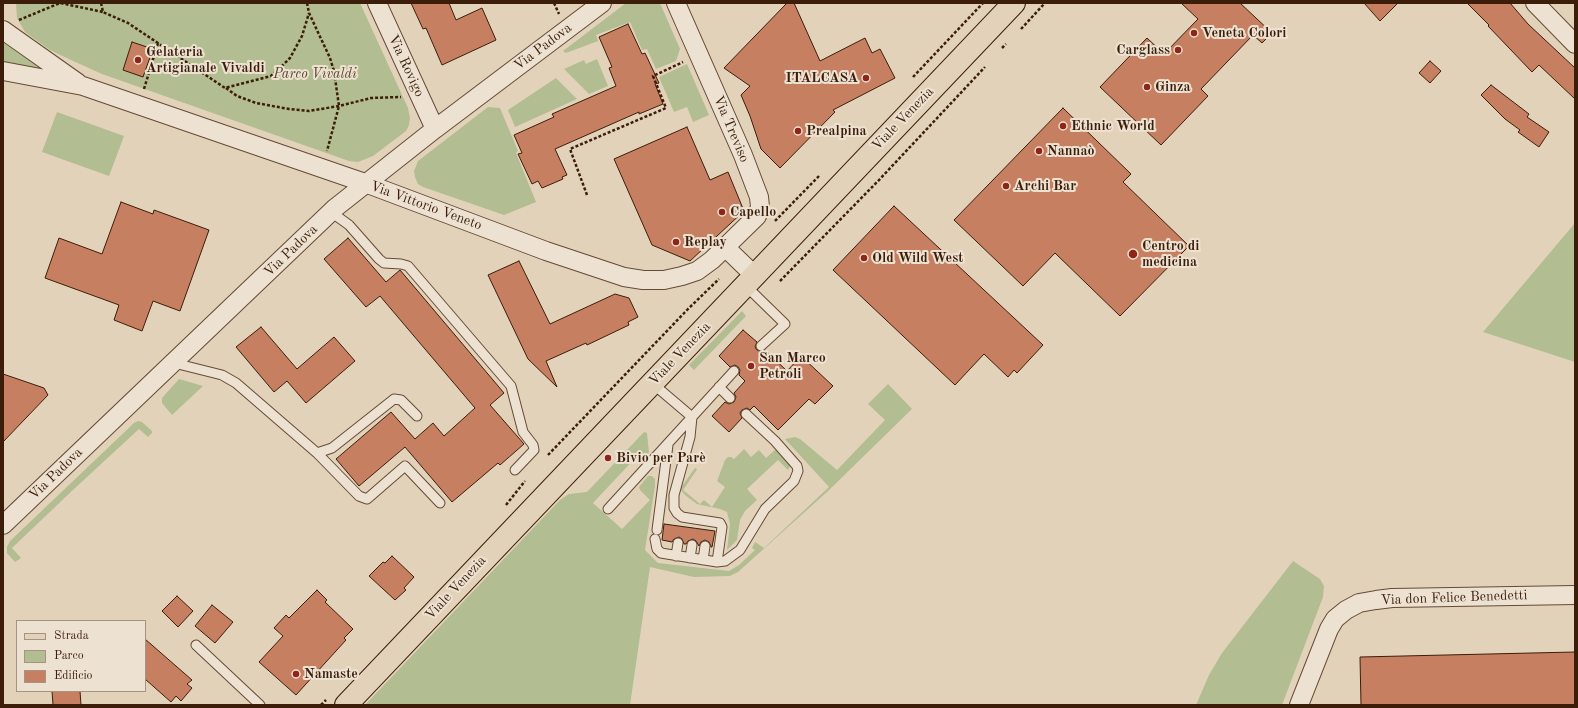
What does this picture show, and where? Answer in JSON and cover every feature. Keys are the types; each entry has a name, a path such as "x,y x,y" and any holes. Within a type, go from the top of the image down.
{"main road":[{"name":"Viale Venezia","path":"336,702 652,383 1014,3"}],"street":[{"name":"Via Rovigo","path":"377,3 435,129"},
{"name":"Via Padova","path":"3,525 331,212 365,183 435,129 602,3"},
{"name":"Via Treviso","path":"676,3 743,155 759,197 760,207 756,216 725,246"},
{"path":"1535,3 1573,38"},
{"name":"Via Vittorio Veneto","path":"6,27 83,86"},
{"name":"Via Vittorio Veneto","path":"3,71 83,86 365,183 546,251 624,277 643,280 664,280 682,276 697,271 712,260 725,246"},
{"path":"725,246 750,280"},
{"name":"Via don Felice Benedetti","path":"1300,705 1328,629 1335,619 1346,610 1359,603 1392,598 1575,595"}],"lane":[{"path":"331,212 349,225 384,263 408,266 510,386 523,432 533,445 534,450 515,470"},
{"path":"750,280 785,324 761,346"},
{"path":"174,363 222,375 236,383 317,453 359,496 367,499 406,466 440,503"},
{"path":"608,509 668,445 734,370"},
{"path":"652,383 692,417"},
{"path":"719,387 730,398"},
{"path":"317,453 332,448 394,398 401,400 417,416"},
{"path":"668,445 656,545 661,552 676,556 717,562 725,561 740,550 765,509 794,481 797,476 797,466 775,441 746,414"},
{"path":"692,417 690,437 674,502 676,513 695,524 708,526 720,523 722,527 717,562"},
{"path":"680,526 682,517"},
{"path":"676,556 678,543"},
{"path":"690,558 692,545"},
{"path":"703,560 705,546"},
{"path":"196,645 260,705"}],"path":[{"path":"6,27 60,3 103,12 128,23 237,96 256,103 309,111 371,98 403,96"},
{"path":"101,3 103,12"},
{"path":"307,3 332,64 338,106 326,152"},
{"path":"554,3 560,18"},
{"path":"912,78 983,3"},
{"path":"1021,29 1045,3"},
{"path":"225,88 271,76 290,58 302,36 310,13"},
{"path":"144,90 158,43"},
{"path":"1002,48 1006,44"},
{"path":"587,195 570,149 666,108 653,76 687,60"},
{"path":"780,281 874,186 985,67"},
{"path":"770,227 824,170"},
{"path":"546,457 682,315 722,277"},
{"path":"502,510 526,480"},
{"path":"321,705 336,702"}],"green space":[{"name":"Parco Vivaldi","path":"16,3 360,3 408,108 410,118 409,125 406,131 373,156 358,162 349,161 102,74 71,60 50,50 25,32 17,18"},
{"path":"626,3 660,3 680,49 676,61 656,69 647,49 642,50 630,22 596,35 598,41 566,53 563,51"},
{"path":"3,41 8,43 45,71 3,66"},
{"path":"597,59 608,86 589,94 564,69 584,60 586,64"},
{"path":"687,64 709,115 693,122 687,107 674,112 659,77"},
{"path":"556,78 577,99 515,127 508,110"},
{"path":"488,107 500,108 518,151 516,153 536,202 504,215 423,187 418,184 414,171 418,161"},
{"path":"57,112 124,136 109,176 42,152"},
{"path":"1575,223 1575,362 1483,332"},
{"path":"742,311 746,316 694,370 689,365"},
{"path":"179,379 203,386 172,415 162,403 162,398"},
{"path":"888,384 912,409 827,492 738,572 730,576 694,577 650,567 630,705 365,705 560,500 569,494 587,492 644,432 647,433 649,452 647,456 644,459 639,454 593,503 622,529 650,500 639,487 648,476 652,476 655,479 655,486 645,550 658,563 729,571 739,565 755,550 752,548 755,542 764,548 829,487 785,439 795,437 800,439 837,470 885,420 868,404"},
{"path":"138,421 142,422 152,431 152,433 148,437 139,429 74,489 12,548 21,558 15,562 7,553 7,547 10,541 134,423"},
{"path":"744,449 751,457 759,450 766,458 776,449 790,464 790,466 788,470 778,460 747,489 757,500 745,511 740,520 737,540 727,550 730,524 727,512 697,504 680,489 695,468 697,469 683,490 700,504 704,500 712,507 725,487 717,481 725,460 728,457 734,459"},
{"path":"1293,561 1320,579 1324,586 1323,597 1282,705 1196,705 1209,675 1222,653"}],"building":[{"path":"411,3 449,3 456,20 482,8 496,40 442,65 426,28 423,29"},
{"path":"787,3 794,3 820,61 865,38 872,53 880,49 895,78 833,110 835,112 780,168 761,149 741,95 750,86 724,68"},
{"path":"1181,3 1240,3 1272,33 1262,43 1253,35 1201,89 1208,96 1161,145 1100,87 1147,38 1164,54 1198,19"},
{"path":"1364,3 1398,3 1380,21"},
{"path":"1467,3 1510,3 1528,24 1575,68 1575,99 1539,65 1532,72"},
{"path":"628,24 642,54 645,53 659,83 655,84 663,104 639,114 639,112 555,149 567,175 562,177 563,179 542,188 538,181 532,184 518,154 522,153 514,135 554,117 552,114 616,86 609,68 612,67 599,37"},
{"path":"132,42 153,49 143,77 123,70"},
{"path":"1430,61 1441,71 1430,83 1419,73"},
{"path":"1491,85 1529,114 1527,117 1549,132 1539,147 1518,132 1520,130 1505,119 1481,95"},
{"path":"1063,108 1131,174 1123,182 1189,246 1120,316 1055,253 1023,286 954,220"},
{"path":"687,127 710,180 728,172 744,211 690,261 652,245 614,159"},
{"path":"121,202 153,214 154,210 209,230 180,311 153,301 142,331 114,320 119,305 45,278 59,238 102,254"},
{"path":"894,206 1043,345 1017,373 1014,370 1008,377 984,354 955,385 833,270"},
{"path":"348,238 386,282 400,270 504,393 490,405 524,444 500,465 498,463 452,502 405,447 359,486 336,459 391,412 415,439 433,423 444,436 475,408 380,296 366,307 324,259"},
{"path":"519,261 550,324 615,294 629,298 638,317 628,322 629,325 587,345 586,343 546,361 557,387 528,359 488,275"},
{"path":"261,327 297,369 334,337 355,361 306,403 287,381 274,392 236,347"},
{"path":"743,330 757,342 755,347 757,350 762,352 765,350 787,371 801,356 833,386 815,404 809,399 778,430 754,406 750,410 747,408 742,410 740,413 742,418 729,432 712,416 725,402 729,404 734,402 736,397 734,393 745,381 739,375 740,370 738,367 735,365 730,367 719,356"},
{"path":"3,374 44,388 48,395 3,442"},
{"path":"664,524 715,531 712,547 709,542 705,540 701,542 699,546 693,539 688,541 686,544 684,544 682,539 679,537 674,539 672,542 662,540"},
{"path":"392,556 414,577 404,588 406,590 395,600 369,576 383,562 385,563"},
{"path":"317,590 327,600 325,602 353,629 344,638 346,640 296,695 259,662 283,636 274,628 286,615 289,618"},
{"path":"177,596 193,611 178,627 162,611"},
{"path":"212,605 233,622 215,643 195,626"},
{"path":"146,640 192,680 187,684 192,688 181,701 176,696 171,702 146,680"},
{"path":"1575,652 1575,705 1361,705 1360,657"},
{"path":"52,692 80,692 81,705 53,705"}],"place":[{"name":"Veneta Colori","path":"1194,33"},
{"name":"Carglass","path":"1178,50"},
{"name":"Gelateria Artigianale Vivaldi","path":"138,60"},
{"name":"ITALCASA","path":"866,78"},
{"name":"Ginza","path":"1147,87"},
{"name":"Ethnic World","path":"1063,126"},
{"name":"Prealpina","path":"798,131"},
{"name":"Nannaò","path":"1039,151"},
{"name":"Archi Bar","path":"1006,186"},
{"name":"Capello","path":"722,212"},
{"name":"Replay","path":"676,242"},
{"name":"Centro di medicina","path":"1133,254"},
{"name":"Old Wild West","path":"864,258"},
{"name":"San Marco Petroli","path":"751,366"},
{"name":"Bivio per Parè","path":"608,458"},
{"name":"Namaste","path":"296,674"}]}
